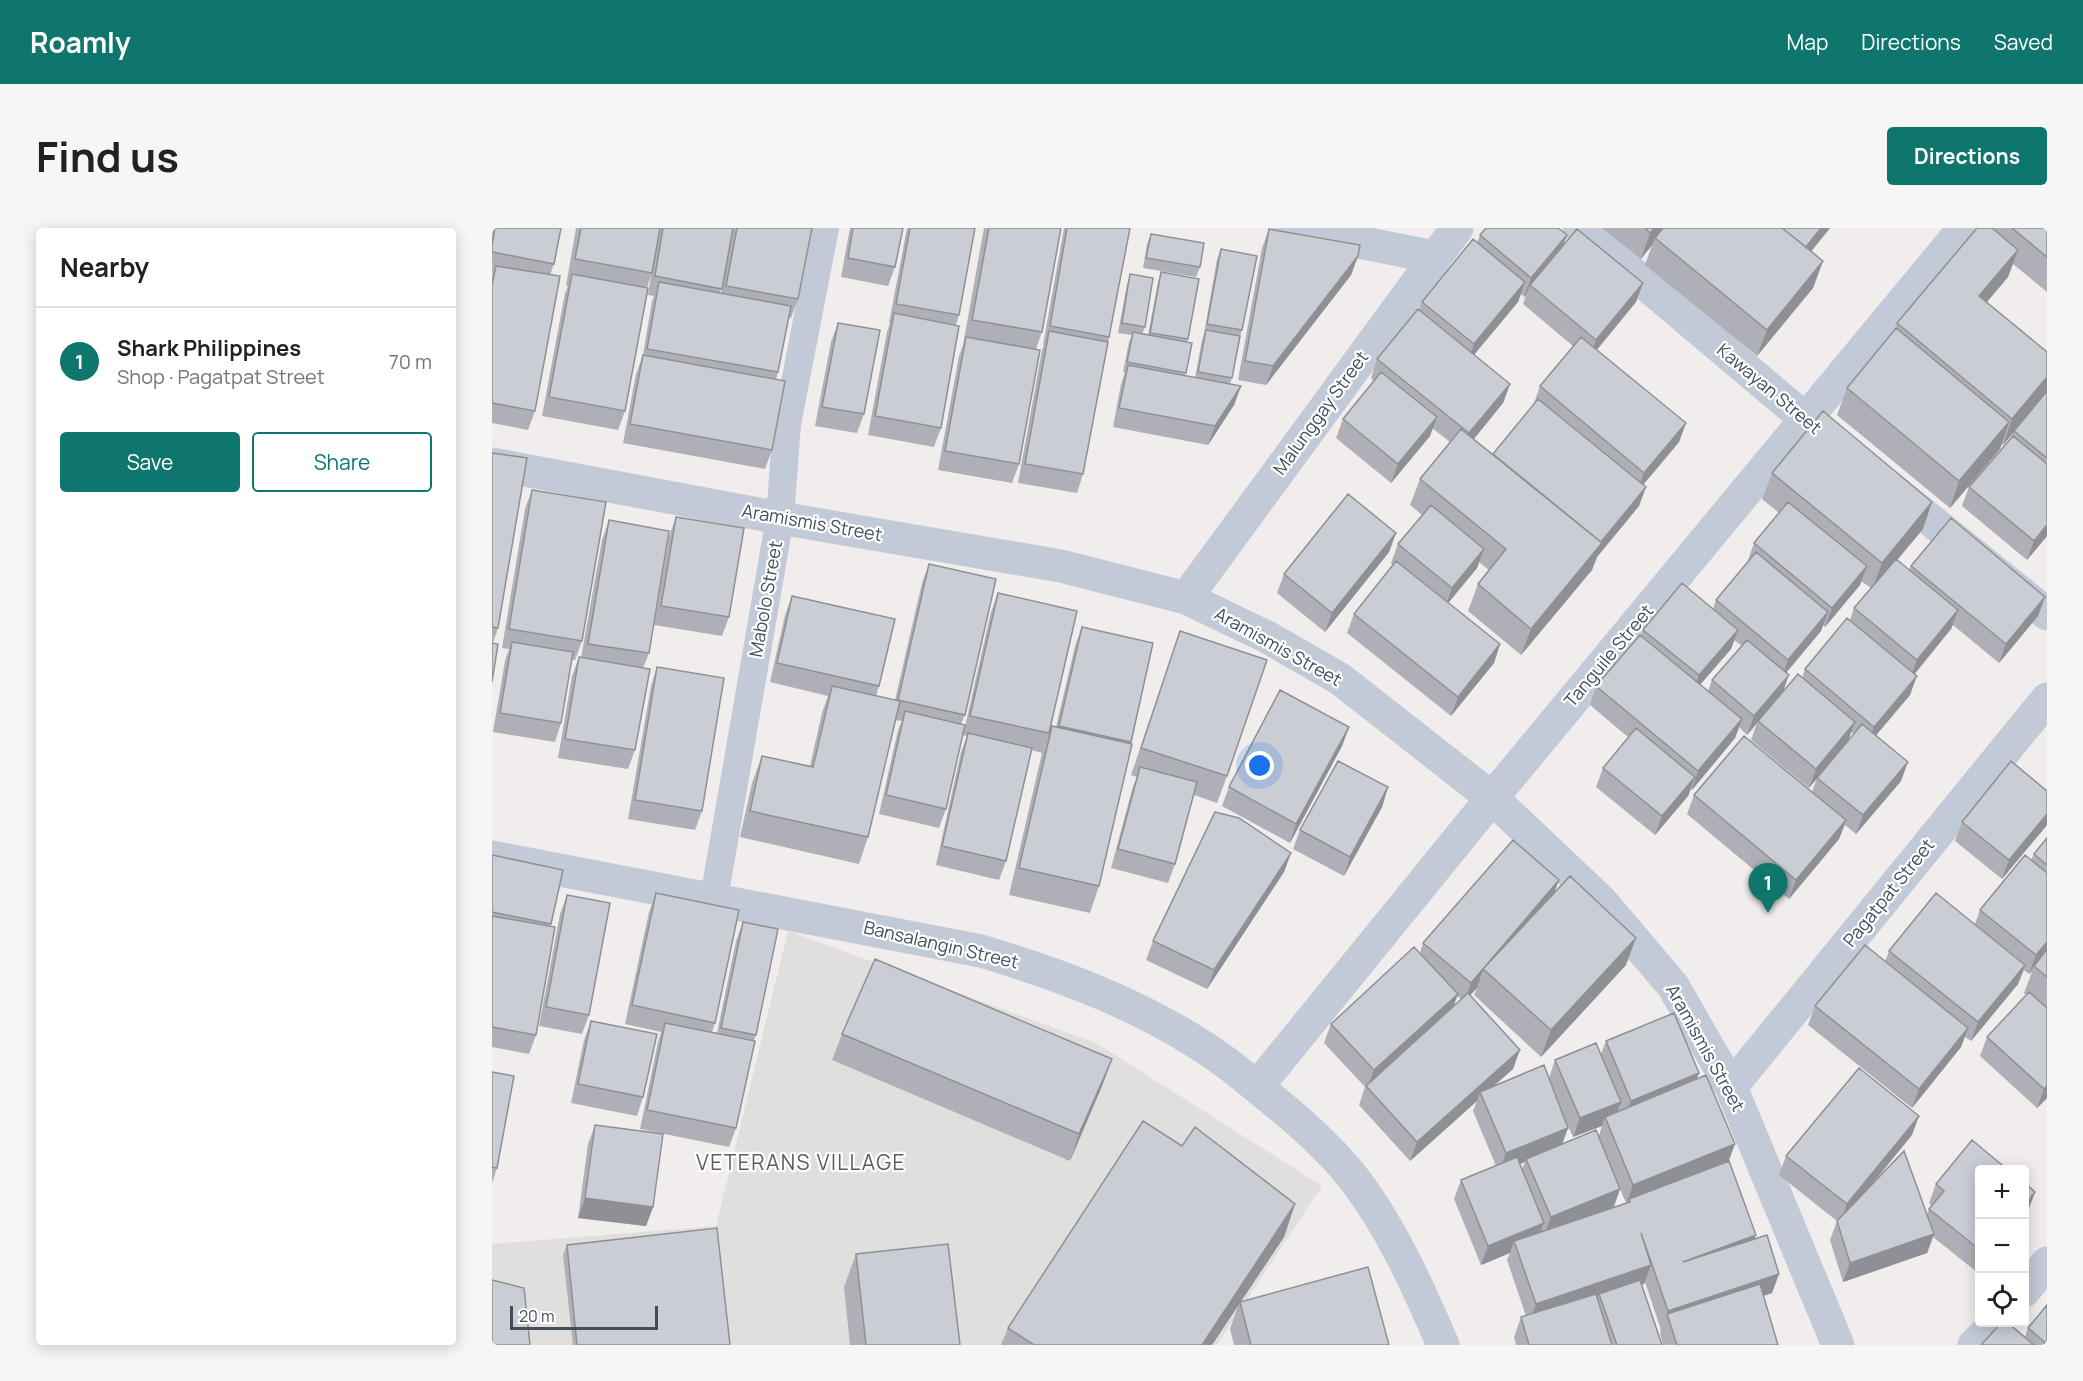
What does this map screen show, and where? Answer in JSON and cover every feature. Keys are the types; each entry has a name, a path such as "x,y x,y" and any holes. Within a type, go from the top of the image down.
{"street":[{"path":"1289,228 1434,257"},
{"name":"Malunggay Street","path":"1186,598 1457,228"},
{"name":"Kawayan Street","path":"1579,228 1805,420 2047,614"},
{"name":"Tanguile Street","path":"1257,1087 1492,798 1964,228"},
{"name":"Aramismis Street","path":"492,464 780,518 1061,566 1186,598 1269,638 1340,679 1492,798 1601,901 1673,986 1731,1087 1838,1345"},
{"name":"Pagatpat Street","path":"1731,1087 2047,699"},
{"name":"Bansalangin Street","path":"492,857 981,951 1043,969 1110,996 1172,1028 1227,1063 1313,1133 1358,1184 1391,1236 1421,1294 1443,1345"},
{"path":"2029,1286 2047,1263"},
{"path":"1974,1345 1994,1327"}],"lane":[{"name":"Mabolo Street","path":"714,898 780,518 787,424 825,228"}],"shaded area":[{"path":"788,931 1096,1043 1322,1186 1217,1345 492,1345 492,1244 716,1226"}],"building":[{"path":"495,228 561,228 554,264 492,252"},
{"path":"581,228 660,228 652,273 575,259"},
{"path":"663,228 733,228 722,289 655,276"},
{"path":"737,228 812,228 798,299 726,286"},
{"path":"853,228 903,228 895,267 848,258"},
{"path":"910,228 975,228 959,315 896,304"},
{"path":"989,228 1061,228 1042,332 972,320"},
{"path":"1067,228 1130,228 1109,337 1050,326"},
{"path":"1486,228 1558,228 1567,235 1531,278 1480,235"},
{"path":"1663,228 1782,228 1823,261 1767,330 1655,238"},
{"path":"1782,228 1821,228 1806,247"},
{"path":"1977,228 1992,228 2018,250 1979,296 2047,352 2047,377 2012,419 1897,323"},
{"path":"2012,228 2047,228 2047,257"},
{"path":"1269,229 1360,245 1358,256 1273,366 1245,361"},
{"path":"1577,229 1643,283 1596,340 1530,285"},
{"path":"1151,234 1204,243 1200,267 1146,258"},
{"path":"1473,239 1525,282 1474,344 1422,302"},
{"path":"1221,249 1257,256 1242,330 1207,324"},
{"path":"496,266 560,276 535,411 492,403 492,285"},
{"path":"1161,272 1199,279 1188,339 1150,333"},
{"path":"572,274 648,288 625,411 549,397"},
{"path":"1130,274 1153,278 1145,327 1122,323"},
{"path":"659,282 791,306 778,372 647,349"},
{"path":"1418,309 1510,384 1469,433 1377,359"},
{"path":"894,313 959,326 941,428 875,416"},
{"path":"838,323 880,330 864,414 822,407"},
{"path":"1896,328 2009,422 1959,481 1847,388"},
{"path":"1206,330 1240,336 1232,378 1198,372"},
{"path":"1049,331 1108,342 1083,474 1025,464"},
{"path":"1133,332 1192,343 1186,373 1127,362"},
{"path":"966,337 1040,350 1019,464 945,451"},
{"path":"1581,337 1686,423 1644,473 1540,386"},
{"path":"643,355 785,381 772,450 630,424"},
{"path":"1128,365 1241,386 1215,426 1119,408"},
{"path":"1381,372 1437,417 1398,464 1343,419"},
{"path":"2047,391 2047,458 2014,431"},
{"path":"1538,399 1646,487 1601,542 1493,454"},
{"path":"1823,411 1932,502 1882,563 1772,473"},
{"path":"1461,429 1602,543 1531,629 1478,584 1506,549 1420,479"},
{"path":"2013,436 2047,464 2047,525 2034,541 1969,487"},
{"path":"492,453 527,458 498,628 492,627"},
{"path":"532,490 606,502 582,641 509,629"},
{"path":"1348,494 1396,533 1332,613 1284,574"},
{"path":"1788,502 1867,566 1832,608 1754,543"},
{"path":"1431,505 1484,549 1452,588 1398,544"},
{"path":"676,517 744,528 729,617 661,606"},
{"path":"1951,518 2045,597 2006,644 1911,566"},
{"path":"609,520 669,531 649,653 588,644"},
{"path":"1756,552 1828,612 1788,660 1716,600"},
{"path":"1896,559 1958,610 1917,660 1854,608"},
{"path":"1396,561 1500,644 1458,697 1354,614"},
{"path":"929,564 996,579 965,715 898,700"},
{"path":"1682,583 1738,630 1699,675 1643,630"},
{"path":"998,593 1077,611 1049,733 970,716"},
{"path":"792,596 895,619 879,686 777,663"},
{"path":"1847,618 1917,676 1874,727 1805,669"},
{"path":"1082,627 1153,643 1131,742 1059,726"},
{"path":"1180,631 1267,660 1227,776 1141,748"},
{"path":"1640,635 1742,719 1698,771 1596,686"},
{"path":"1747,640 1789,675 1754,716 1712,680"},
{"path":"512,642 573,652 561,723 500,713"},
{"path":"492,643 498,644 492,682"},
{"path":"579,657 650,669 635,750 565,739"},
{"path":"657,667 724,678 702,811 635,800"},
{"path":"1798,674 1855,722 1816,769 1758,721"},
{"path":"832,686 900,701 868,837 750,811 762,756 813,767"},
{"path":"1280,690 1349,727 1296,824 1229,787"},
{"path":"905,711 965,725 946,809 886,795"},
{"path":"1862,724 1908,762 1863,815 1817,778"},
{"path":"1052,726 1132,744 1099,886 1019,868"},
{"path":"1636,728 1695,777 1662,816 1603,768"},
{"path":"968,733 1032,748 1006,861 942,846"},
{"path":"1744,736 1846,820 1796,880 1694,795"},
{"path":"1338,761 1388,787 1350,857 1300,830"},
{"path":"2011,761 2047,791 2047,814 2009,860 1962,822"},
{"path":"1140,767 1197,782 1175,864 1118,849"},
{"path":"1215,812 1239,818 1291,853 1214,970 1153,941"},
{"path":"2047,838 2047,865 2034,854"},
{"path":"1513,840 1559,880 1471,983 1423,943"},
{"path":"492,855 563,870 551,924 492,912"},
{"path":"2025,855 2047,873 2047,942 2036,955 1980,910"},
{"path":"1570,876 1636,938 1551,1030 1483,969"},
{"path":"656,893 739,910 715,1023 632,1005"},
{"path":"1936,893 2025,965 1978,1022 1889,951"},
{"path":"567,895 610,903 589,1015 546,1007"},
{"path":"492,916 555,927 536,1035 492,1027"},
{"path":"743,922 778,929 756,1035 721,1028"},
{"path":"1865,945 1968,1028 1919,1089 1815,1006"},
{"path":"1414,947 1458,994 1374,1070 1331,1024"},
{"path":"2047,949 2047,977 2034,966"},
{"path":"875,959 1112,1059 1079,1134 842,1034"},
{"path":"2029,992 2047,1008 2047,1086 2044,1089 1987,1037"},
{"path":"1468,993 1520,1050 1417,1142 1366,1086"},
{"path":"1674,1013 1699,1073 1631,1101 1606,1041"},
{"path":"591,1021 657,1034 643,1097 578,1084"},
{"path":"665,1023 755,1041 736,1128 647,1110"},
{"path":"1596,1043 1621,1102 1580,1118 1555,1060"},
{"path":"1544,1065 1568,1128 1506,1153 1480,1092"},
{"path":"1859,1068 1919,1116 1847,1204 1786,1156"},
{"path":"492,1072 514,1076 497,1168 492,1167"},
{"path":"1706,1075 1735,1144 1633,1185 1605,1117"},
{"path":"1143,1121 1182,1146 1195,1127 1295,1204 1202,1345 1034,1345 1008,1328"},
{"path":"595,1125 663,1134 653,1207 585,1198"},
{"path":"1596,1130 1620,1189 1551,1217 1526,1159"},
{"path":"1972,1140 2002,1165 1975,1165 1975,1246 1929,1209 1944,1191 1936,1184"},
{"path":"1904,1151 1934,1234 1850,1263 1837,1221"},
{"path":"1517,1157 1544,1223 1488,1246 1461,1180"},
{"path":"1729,1161 1756,1235 1683,1262 1767,1235 1779,1274 1668,1311 1641,1233 1651,1265 1536,1304 1514,1241 1630,1202 1629,1199"},
{"path":"2029,1187 2035,1192 2029,1200"},
{"path":"717,1228 730,1345 577,1345 567,1245"},
{"path":"948,1244 960,1345 866,1345 856,1254"},
{"path":"1368,1267 1389,1345 1251,1345 1240,1302"},
{"path":"492,1280 524,1288 530,1345 492,1345"},
{"path":"1640,1280 1662,1345 1617,1345 1599,1294"},
{"path":"1760,1284 1778,1345 1677,1345 1667,1314"},
{"path":"1596,1294 1612,1345 1529,1345 1521,1317"},
{"path":"2047,1305 2047,1344 2029,1327"},
{"path":"1997,1327 2013,1327 2034,1345 1981,1345"}],"place":[{"name":"Shark Philippines","path":"1768,913"}],"district":[{"name":"VETERANS VILLAGE","path":"801,1163"}]}
